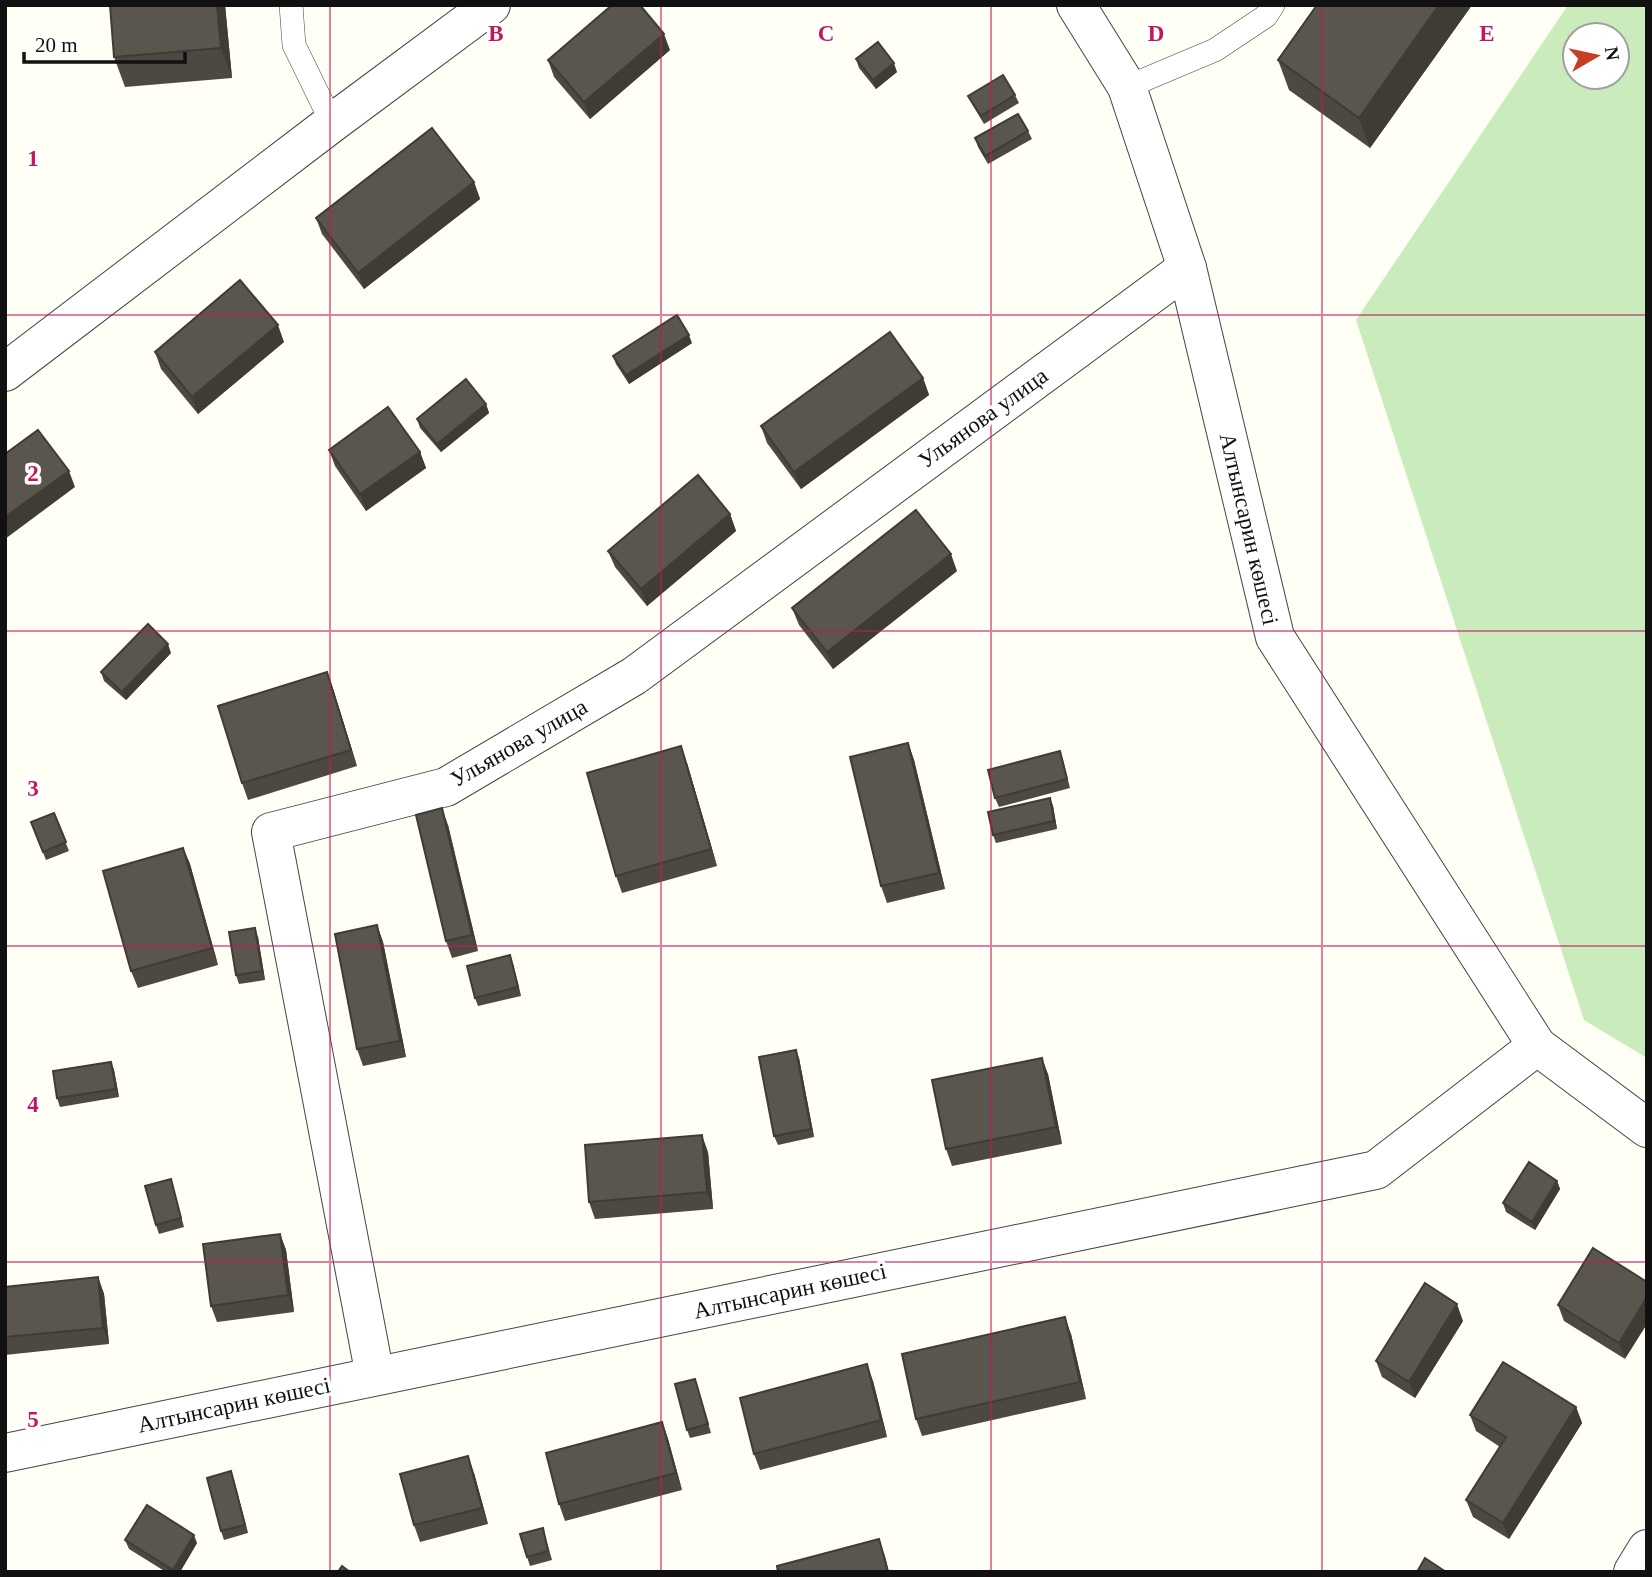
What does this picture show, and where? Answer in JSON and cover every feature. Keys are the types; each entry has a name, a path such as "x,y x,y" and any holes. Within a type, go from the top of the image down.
{"street":[{"path":"5,372 491,5"},
{"name":"Алтынсарин көшесі","path":"1076,5 1127,87 1187,268 1275,637 1537,1046 1647,1128"},
{"name":"Ульянова улица","path":"375,1376 271,832 446,787 634,676 1187,268"},
{"name":"Алтынсарин көшесі","path":"5,1452 1376,1170 1537,1046"},
{"path":"1633,1572 1647,1549"}],"lane":[{"path":"291,5 294,45 332,123"},
{"path":"1127,87 1215,50 1266,16 1273,5"}],"green space":[{"path":"1568,5 1647,5 1647,1058 1584,1020 1356,320"}],"building":[{"path":"110,5 217,5 221,48 114,57"},
{"path":"612,5 640,5 664,34 584,102 548,60"},
{"path":"1317,5 1439,5 1359,118 1278,60"},
{"path":"878,42 894,63 873,80 856,59"},
{"path":"1003,75 1015,95 981,116 968,96"},
{"path":"1018,114 1028,131 985,156 975,138"},
{"path":"432,128 474,182 358,273 316,218"},
{"path":"240,280 278,325 192,397 155,352"},
{"path":"677,315 689,335 626,375 613,356"},
{"path":"890,332 923,378 794,472 761,426"},
{"path":"466,379 486,404 437,444 417,419"},
{"path":"388,407 420,452 360,494 329,450"},
{"path":"38,430 69,471 5,517 5,454"},
{"path":"698,475 730,514 641,589 608,551"},
{"path":"916,510 951,554 827,652 792,608"},
{"path":"148,624 168,644 122,692 101,672"},
{"path":"327,672 351,750 242,783 218,706"},
{"path":"908,743 939,873 881,886 850,757"},
{"path":"681,746 711,849 616,876 587,773"},
{"path":"1060,751 1067,779 995,798 988,770"},
{"path":"1050,798 1054,821 993,835 988,812"},
{"path":"442,808 472,935 446,941 416,815"},
{"path":"54,813 66,842 43,852 31,822"},
{"path":"183,848 212,948 131,971 103,871"},
{"path":"377,925 400,1041 357,1049 335,934"},
{"path":"255,928 262,971 236,975 229,932"},
{"path":"510,955 518,987 475,998 467,966"},
{"path":"796,1050 811,1129 774,1136 759,1057"},
{"path":"1042,1058 1056,1127 946,1149 932,1080"},
{"path":"111,1062 116,1089 57,1098 53,1071"},
{"path":"702,1135 707,1192 589,1202 585,1145"},
{"path":"1529,1162 1557,1181 1532,1222 1503,1203"},
{"path":"171,1179 181,1218 156,1225 145,1186"},
{"path":"280,1234 288,1295 211,1306 203,1244"},
{"path":"1593,1248 1647,1282 1647,1297 1619,1343 1558,1305"},
{"path":"98,1277 103,1328 5,1337 5,1287"},
{"path":"1425,1283 1457,1304 1409,1382 1376,1361"},
{"path":"1065,1317 1080,1382 916,1419 902,1354"},
{"path":"1503,1362 1576,1407 1503,1523 1466,1500 1506,1437 1470,1415"},
{"path":"867,1364 881,1420 754,1454 740,1398"},
{"path":"695,1379 708,1424 687,1430 675,1384"},
{"path":"662,1422 676,1473 559,1504 546,1453"},
{"path":"468,1456 482,1508 414,1525 400,1474"},
{"path":"231,1471 245,1525 221,1531 207,1478"},
{"path":"147,1505 194,1535 173,1570 125,1540"},
{"path":"543,1528 548,1551 527,1557 520,1534"},
{"path":"879,1539 888,1572 778,1572 777,1566"},
{"path":"1425,1558 1446,1572 1417,1572"},
{"path":"342,1566 350,1572 338,1572"}]}
